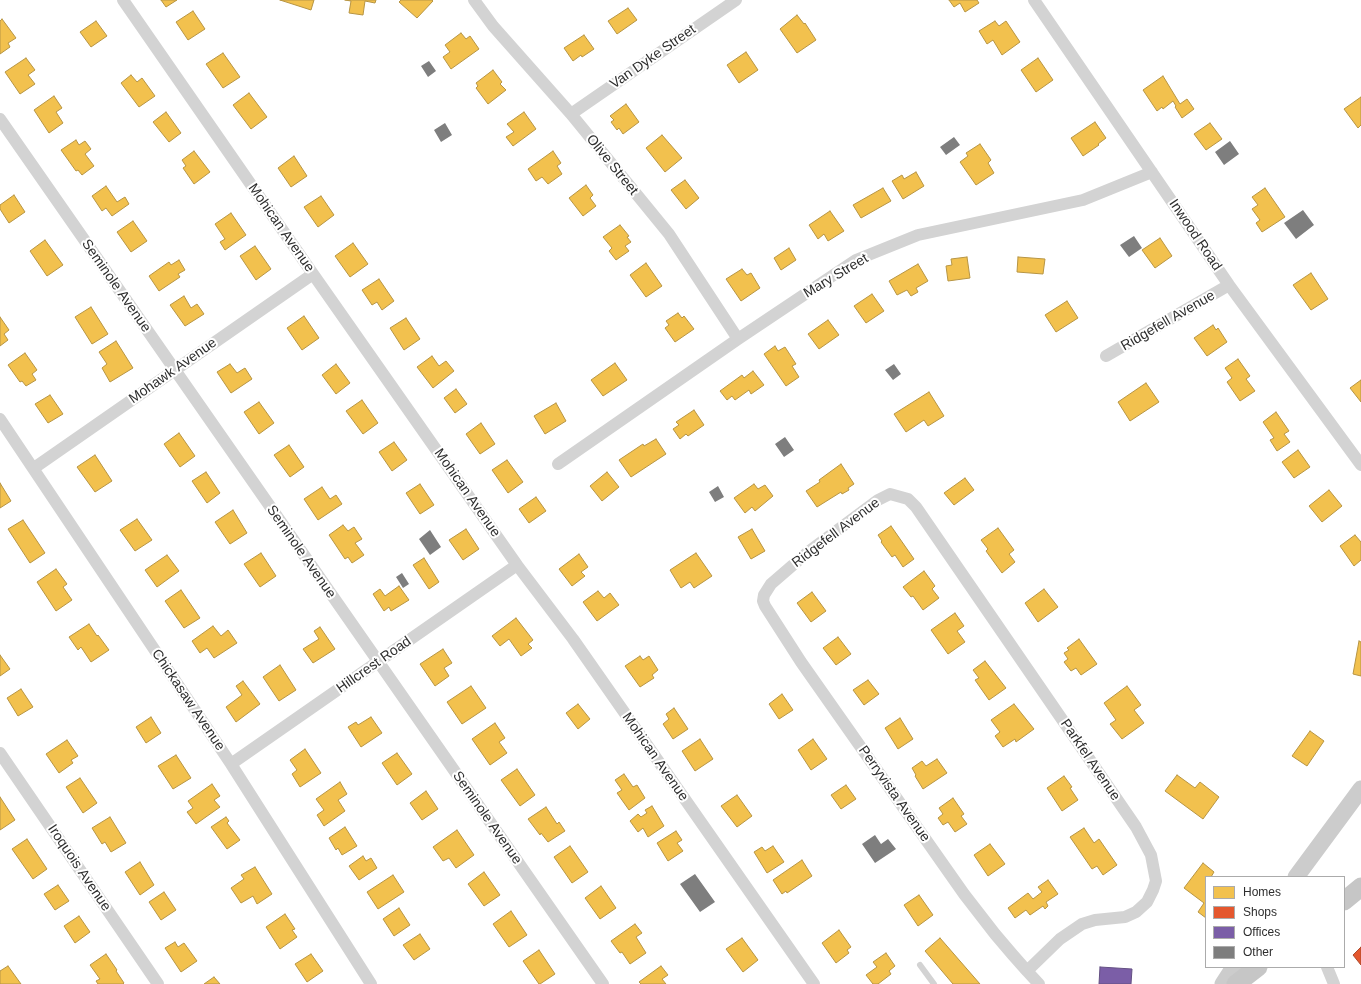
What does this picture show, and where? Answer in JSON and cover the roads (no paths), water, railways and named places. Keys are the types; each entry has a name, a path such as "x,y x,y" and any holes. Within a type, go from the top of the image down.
{"main road":[{"path":"1345,900 1361,887"},
{"path":"1236,984 1257,968"}],"street":[{"name":"Mohican Avenue","path":"123,0 517,565 573,639 814,984"},
{"name":"Olive Street","path":"474,0 494,26 571,114 669,234 738,339"},
{"name":"Van Dyke Street","path":"571,114 736,0"},
{"name":"Inwood Road","path":"1034,0 1229,285 1361,465"},
{"name":"Seminole Avenue","path":"0,120 603,984"},
{"name":"Mary Street","path":"558,464 738,339 856,260 918,235 1083,200 1152,172"},
{"name":"Mohawk Avenue","path":"34,468 313,274"},
{"name":"Ridgefell Avenue","path":"1106,356 1229,285"},
{"name":"Chickasaw Avenue","path":"0,419 231,764 371,984"},
{"name":"Ridgefell Avenue","path":"764,595 771,584 808,552 878,500 890,494 908,499 916,507"},
{"name":"Parkfel Avenue","path":"916,507 1136,827 1151,855 1156,881 1147,902 1136,912 1125,917 1095,920 1082,924 1060,939 1027,971"},
{"name":"Hillcrest Road","path":"231,764 517,565"},
{"name":"Perryvista Avenue","path":"764,595 763,600 765,606 806,669 964,894 995,934 1039,984"},
{"name":"Iroquois Avenue","path":"0,753 158,984"},
{"path":"1297,876 1361,789"},
{"path":"1222,984 1233,968"},
{"path":"1327,968 1334,984"}],"lane":[{"path":"920,965 934,984"}]}
